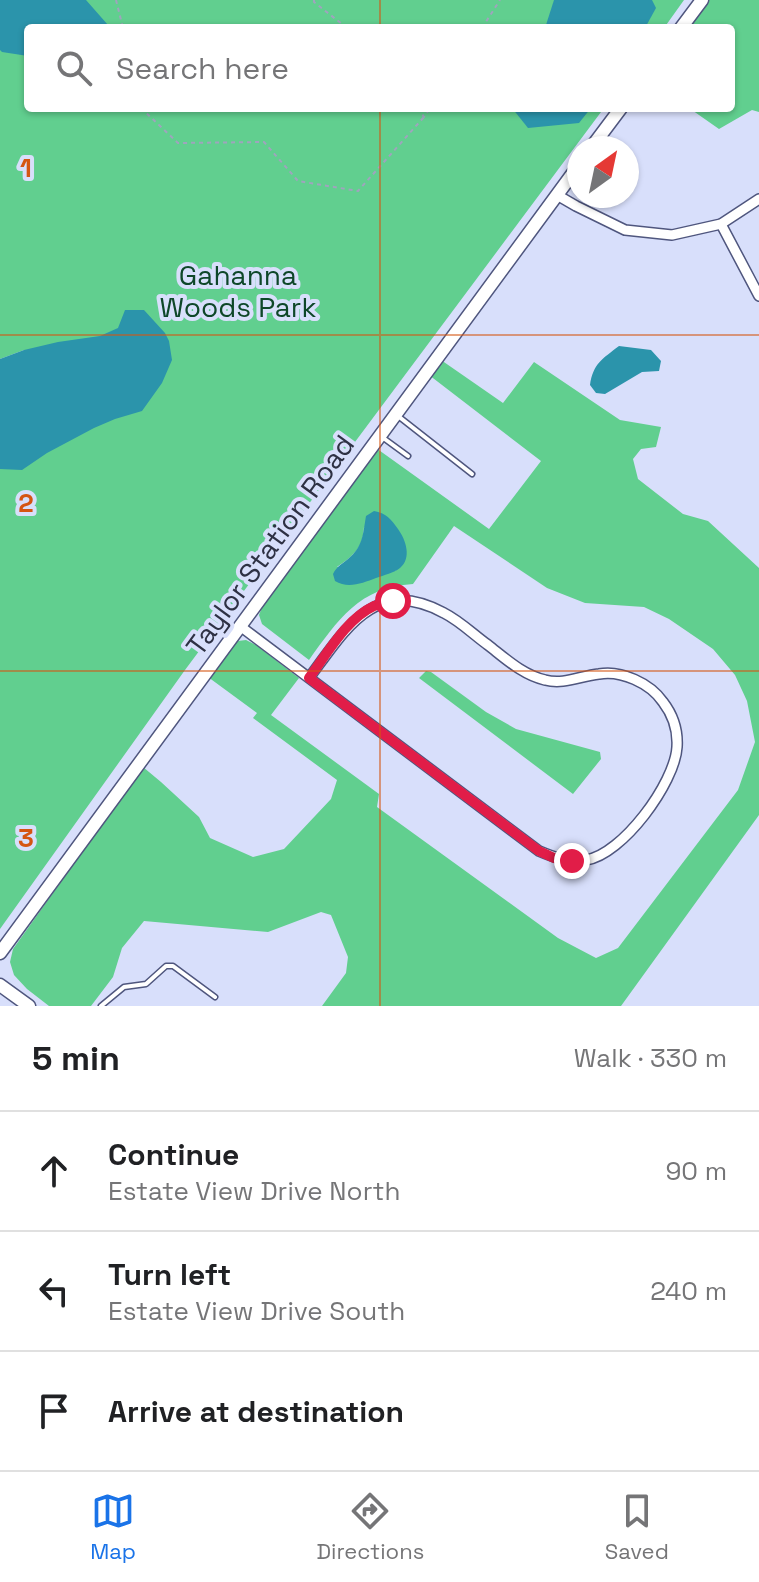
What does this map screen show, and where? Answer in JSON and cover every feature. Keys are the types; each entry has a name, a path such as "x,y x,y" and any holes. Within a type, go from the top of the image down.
{"main road":[{"path":"684,24 702,0"},
{"path":"600,136 618,112"},
{"name":"Taylor Station Road","path":"0,953 567,181"},
{"path":"0,985 29,1006"}],"street":[{"path":"557,195 625,230 672,235 721,224 759,199"},
{"path":"721,224 759,296"},
{"path":"240,626 309,678 539,851 554,858 587,860 606,854 632,831 667,782 674,765 677,732 662,700 649,688 618,674 599,673 559,682 535,677 446,614 412,600 376,605 360,615 309,678"}],"lane":[{"path":"396,415 472,474"},
{"path":"380,436 408,456"},
{"path":"101,1006 124,987 146,984 169,965 215,997"}],"path":[{"path":"116,0 122,24"},
{"path":"314,0 342,24"},
{"path":"485,24 500,0"},
{"path":"145,112 178,143 264,142 298,181 358,191 427,112"},
{"path":"421,112 424,117"}],"green space":[{"name":"Gahanna Woods Park","path":"0,0 684,0 667,24 24,24 24,112 601,112 583,136 567,136 567,158 185,670 0,929 0,442 24,350 0,359"},
{"path":"708,0 759,0 759,112 752,110 719,129 695,112 735,112 735,24 690,24"},
{"path":"441,360 503,403 534,362 620,420 661,427 656,447 641,449 633,459 638,479 683,514 708,521 759,568 759,815 621,1006 322,1006 346,973 348,957 331,915 321,912 268,932 144,921 122,948 113,977 91,1006 49,1006 14,975 10,962 13,949 143,767 199,817 210,838 253,857 284,849 331,799 337,780 253,718 257,713 208,677 238,641 246,640 256,645 299,678 271,715 379,794 377,807 558,938 596,958 618,948 738,790 755,742 747,701 735,675 713,649 669,619 644,607 585,603 547,588 454,526 413,584 394,586 364,599 340,619 309,660 262,624 259,615 263,605 376,448 489,529 541,461 429,375","holes":["364,527 396,571 337,567 356,550"]},
{"path":"426,671 516,729 600,752 601,759 573,794 419,678"}],"water":[{"path":"0,0 86,0 107,24 24,24 24,55 0,50"},
{"path":"554,0 652,0 656,8 647,24 546,24"},
{"path":"515,112 588,112 579,123 528,128"},
{"path":"125,310 144,310 169,341 172,360 162,383 142,411 94,428 22,470 0,469 0,359 58,342 100,336 118,328"},
{"path":"619,346 651,350 661,361 659,371 642,372 605,394 596,393 590,385 593,372"},
{"path":"374,511 388,517 401,533 406,549 404,564 395,571 361,583 345,585 335,581 333,574 357,550 366,516"}],"route":[{"path":"393,601 376,605 360,615 309,678 539,851 572,861"}]}
